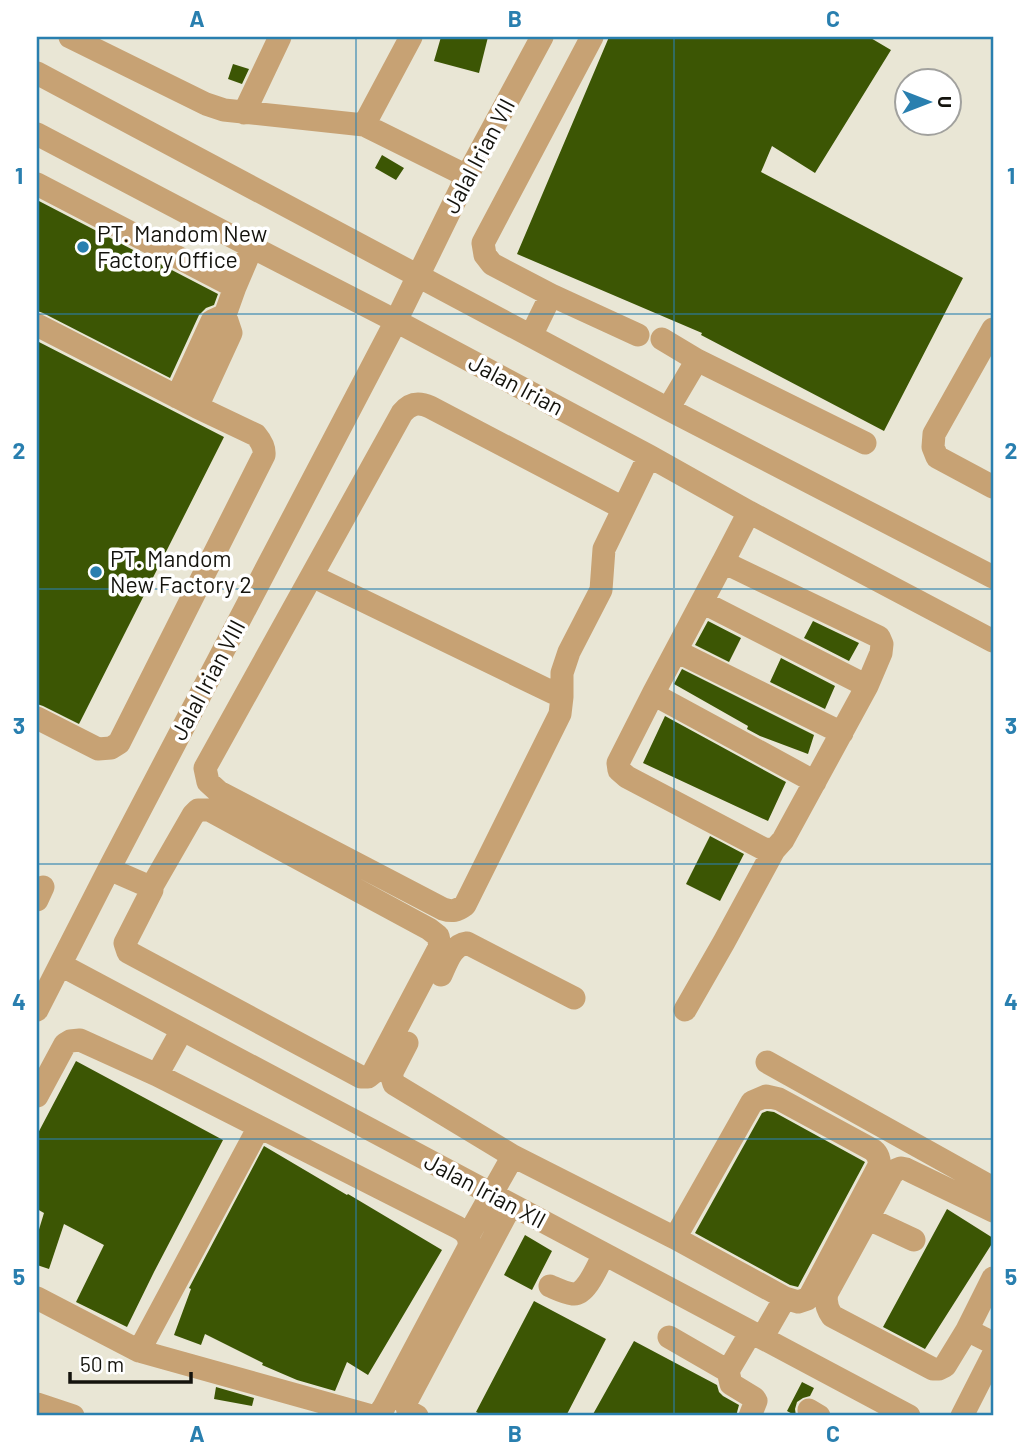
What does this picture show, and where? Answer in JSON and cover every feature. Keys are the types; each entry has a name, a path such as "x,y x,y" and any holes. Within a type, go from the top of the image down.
{"street":[{"path":"71,37 206,104 244,113 364,125 467,176"},
{"path":"244,113 280,37"},
{"path":"364,125 411,37"},
{"name":"Jalal Irian VII","path":"417,276 542,37"},
{"path":"592,37 483,243 485,255 492,264 638,335"},
{"path":"37,73 668,409 993,577"},
{"name":"Jalan Irian","path":"37,134 396,321 993,641"},
{"path":"37,184 234,287"},
{"path":"187,402 212,321 225,315 252,247"},
{"name":"Jalal Irian VIII","path":"37,1010 417,276"},
{"path":"531,336 551,295"},
{"path":"37,325 256,435 262,443 264,455 122,739 115,747 98,749 37,718"},
{"path":"993,330 934,434 933,447 937,457 993,487"},
{"path":"662,339 697,360 865,443"},
{"path":"668,409 697,360"},
{"path":"623,508 430,407 423,404 407,407 205,768 208,782 219,792 443,909 458,910 464,905 559,714 562,673 569,652 601,590 604,549 649,456"},
{"path":"749,512 618,763 619,770 627,777 764,849 774,850"},
{"path":"685,1010 842,733 867,686 882,644 879,636 723,562"},
{"path":"312,576 562,698"},
{"path":"702,602 867,686"},
{"path":"676,651 842,733"},
{"path":"653,694 815,782"},
{"path":"198,810 209,810 429,929 438,936 440,946 373,1073 368,1077 361,1077 128,952 125,943 151,888 192,815 198,810"},
{"path":"109,869 151,888"},
{"path":"574,998 471,944 460,944 454,949 393,1069 392,1079 398,1087 513,1156 785,1298 798,1302 810,1296 879,1164 879,1158 873,1150 791,1105 766,1096 752,1102 674,1238"},
{"name":"Jalan Irian XII","path":"61,965 757,1335 883,1410 909,1416"},
{"path":"157,1075 182,1030"},
{"path":"37,1096 67,1042 73,1040 93,1045 457,1227 468,1236 469,1247 384,1407 376,1415 365,1415 139,1351 37,1298"},
{"path":"767,1062 993,1188"},
{"path":"139,1351 259,1127"},
{"path":"417,1416 408,1411 406,1402 501,1199 513,1156"},
{"path":"993,1211 901,1168 896,1170 827,1293 827,1304 832,1316 936,1369 945,1366 993,1278"},
{"path":"468,1236 501,1199"},
{"path":"869,1219 914,1240"},
{"path":"550,1286 572,1294 581,1293 604,1254"},
{"path":"728,1371 785,1298"},
{"path":"967,1330 993,1343"},
{"path":"670,1337 728,1371 731,1384 757,1401 750,1416"},
{"path":"962,1416 993,1355"},
{"path":"37,1404 73,1416"}],"building":[{"path":"441,37 488,37 479,73 434,61"},
{"path":"609,37 869,37 891,50 815,173 772,146 761,172 963,278 884,431 701,335 702,333 517,254"},
{"path":"233,64 249,69 242,84 228,79"},
{"path":"382,155 404,168 396,180 375,168"},
{"name":"PT. Mandom New Factory Office","path":"37,200 218,294 214,305 199,315 170,378 37,311"},
{"name":"PT. Mandom New Factory 2","path":"37,341 224,437 79,724 37,704"},
{"path":"708,621 741,638 729,662 695,645"},
{"path":"813,621 859,643 849,661 804,638"},
{"path":"781,658 835,686 825,709 770,682"},
{"path":"682,669 814,735 808,754 760,736 747,729 748,726 674,684"},
{"path":"665,716 786,782 768,821 643,763"},
{"path":"710,836 744,854 720,901 686,884"},
{"path":"76,1061 223,1140 127,1327 76,1302 104,1245 64,1224 49,1269 37,1265 37,1236 44,1213 37,1209 37,1135"},
{"path":"774,1112 865,1162 798,1287 695,1233 762,1113"},
{"path":"264,1146 442,1250 368,1375 347,1362 335,1391 297,1380 262,1365 263,1363 205,1334 201,1345 174,1335 191,1289 189,1288"},
{"path":"947,1209 993,1238 993,1242 925,1349 883,1327"},
{"path":"525,1235 552,1251 532,1290 504,1275"},
{"path":"534,1301 606,1339 566,1416 484,1416 476,1412"},
{"path":"634,1341 717,1385 723,1396 739,1405 736,1416 592,1416"},
{"path":"802,1382 814,1388 810,1396 797,1402 796,1416 787,1411"},
{"path":"216,1387 254,1398 252,1406 214,1399"}],"place":[{"name":"PT. Mandom New Factory Office","path":"83,247"},
{"name":"PT. Mandom New Factory 2","path":"96,572"}]}
